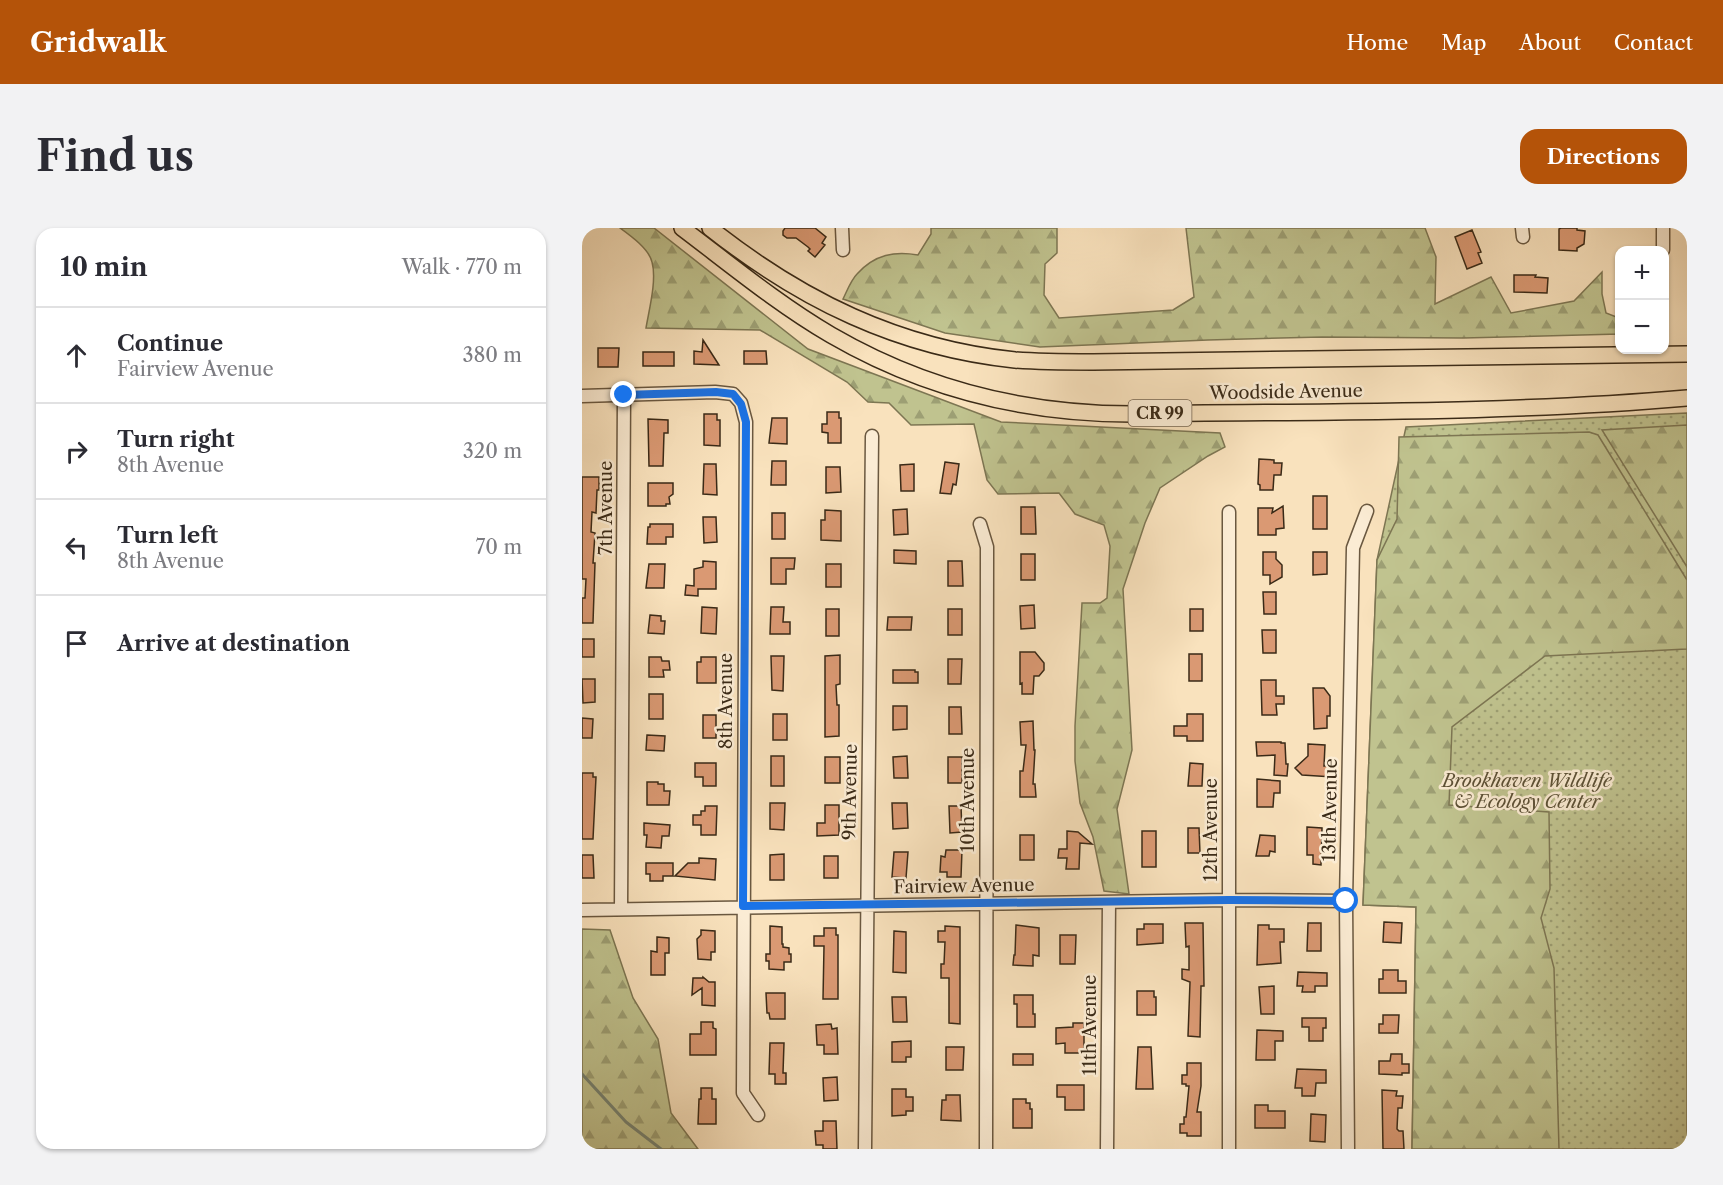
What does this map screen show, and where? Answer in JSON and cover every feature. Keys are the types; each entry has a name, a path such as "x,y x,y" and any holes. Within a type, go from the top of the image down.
{"main road":[{"name":"Woodside Avenue","path":"682,228 797,314 865,353 900,370 974,395 1053,411 1132,414 1502,408 1687,398"},
{"name":"Woodside Avenue","path":"710,228 763,268 832,308 938,346 1015,360 1093,362 1687,354"}],"street":[{"path":"842,228 843,250"},
{"path":"1663,228 1663,246"},
{"name":"8th Avenue","path":"624,395 716,392 733,394 741,404 746,422 743,1093 758,1116"},
{"path":"582,396 624,395"},
{"name":"7th Avenue","path":"621,909 624,395"},
{"name":"9th Avenue","path":"865,1149 872,436"},
{"name":"13th Avenue","path":"1348,1149 1346,901 1353,548 1367,511"},
{"name":"12th Avenue","path":"1228,512 1229,1149"},
{"name":"10th Avenue","path":"980,524 987,547 986,1149"},
{"name":"Fairview Avenue","path":"582,910 1229,900 1346,901"},
{"name":"11th Avenue","path":"1107,1149 1109,902"}],"green space":[{"path":"620,228 654,228 808,349 1001,422 1220,433 1225,447 1160,488 1145,523 1123,589 1132,750 1117,809 1129,894 1104,891 1093,837 1080,803 1075,761 1082,603 1100,603 1107,598 1110,546 1104,525 1075,514 1059,493 998,494 987,480 974,424 911,425 889,403 868,402 847,382 760,330 646,328 653,286 652,262 643,248"},
{"path":"931,228 1057,228 1057,253 1045,264 1044,295 1059,318 1173,310 1194,297 1186,228 1425,228 1436,257 1435,304 1491,277 1511,313 1574,301 1602,272 1602,294 1606,313 1615,316 1615,334 1463,338 1322,337 1040,347 945,333 843,299 851,282 864,267 878,258 893,254 918,255 931,234"},
{"name":"Brookhaven Wildlife & Ecology Center","path":"1687,413 1687,1149 1412,1149 1416,907 1363,905 1377,560 1406,427"},
{"path":"1687,425 1687,567 1602,430"},
{"path":"1589,432 1598,435 1687,580 1687,649 1545,656 1452,727 1449,805 1549,812 1550,889 1541,918 1554,968 1559,1149 1412,1149 1416,907 1363,905 1377,560 1397,519 1399,437"},
{"path":"582,929 610,930 633,998 658,1039 671,1113 698,1149 582,1149"}],"building":[{"path":"785,228 815,228 826,237 822,243 825,245 815,257 808,251 810,249 796,238 787,238 783,235"},
{"path":"1577,228 1577,230 1585,231 1584,244 1577,248 1577,251 1559,250 1559,229"},
{"path":"1472,230 1481,252 1478,253 1482,263 1467,269 1455,237"},
{"path":"1514,275 1536,275 1535,277 1548,278 1547,293 1514,292"},
{"path":"703,340 719,365 694,364 694,351 702,352"},
{"path":"598,348 619,348 618,367 598,367"},
{"path":"744,351 766,351 767,364 744,364"},
{"path":"643,352 674,352 674,366 643,366"},
{"path":"827,412 839,412 841,443 828,443 828,433 822,432 822,424 827,424"},
{"path":"704,414 717,414 717,420 720,420 720,446 704,445"},
{"path":"772,418 787,418 787,444 769,443"},
{"path":"648,419 668,420 668,433 664,433 663,466 649,466"},
{"path":"1259,459 1282,463 1281,475 1274,475 1273,490 1260,490 1258,484"},
{"path":"772,461 786,461 786,485 771,485"},
{"path":"945,462 959,464 956,485 953,484 951,494 940,493"},
{"path":"704,464 716,464 717,495 703,494"},
{"path":"914,464 914,491 901,491 900,465"},
{"path":"826,467 840,467 841,492 826,493"},
{"path":"582,477 599,477 596,513 592,512 591,532 595,533 593,623 582,623 582,598 585,598 586,579 582,579"},
{"path":"648,483 673,483 673,494 669,497 670,504 648,506"},
{"path":"1313,496 1327,496 1327,529 1313,529"},
{"path":"1283,506 1284,528 1276,529 1276,535 1258,535 1258,508 1273,508 1272,513"},
{"path":"1021,507 1035,507 1036,534 1021,534"},
{"path":"907,509 908,534 894,535 893,510"},
{"path":"825,510 841,511 841,541 821,540 821,520 825,520"},
{"path":"772,513 785,513 785,539 772,539"},
{"path":"703,517 716,517 717,542 704,543"},
{"path":"650,524 673,524 673,537 666,537 666,544 647,544"},
{"path":"894,550 916,551 916,564 894,563"},
{"path":"1263,552 1276,552 1276,559 1282,565 1282,577 1270,584 1270,575 1263,575"},
{"path":"1313,552 1327,552 1327,574 1313,575"},
{"path":"1021,554 1035,554 1035,580 1021,580"},
{"path":"771,558 795,558 794,569 786,569 786,584 771,584"},
{"path":"703,561 716,562 716,589 698,589 698,596 685,595 686,585 694,586 694,569 703,567"},
{"path":"948,561 962,561 963,586 948,586"},
{"path":"649,564 665,564 664,588 646,588"},
{"path":"826,564 841,564 841,587 826,587"},
{"path":"1263,592 1276,592 1276,614 1264,614"},
{"path":"1034,605 1035,628 1021,629 1020,606"},
{"path":"702,607 717,608 716,634 701,633"},
{"path":"771,607 784,607 783,622 790,622 790,634 770,634"},
{"path":"826,609 839,609 839,636 826,636"},
{"path":"948,609 962,609 962,635 948,635"},
{"path":"1190,609 1203,609 1203,631 1190,631"},
{"path":"650,615 661,616 661,621 665,621 664,634 648,633"},
{"path":"888,617 912,617 911,630 887,630"},
{"path":"1262,630 1276,630 1276,653 1263,653"},
{"path":"582,639 594,639 594,657 582,657"},
{"path":"1020,652 1035,652 1044,663 1044,670 1039,676 1034,676 1033,694 1022,694"},
{"path":"1189,654 1202,654 1202,681 1189,681"},
{"path":"840,655 840,684 836,685 837,705 839,705 839,736 825,737 825,656"},
{"path":"771,656 784,656 783,691 772,690"},
{"path":"649,657 661,657 662,661 669,661 670,670 663,670 664,677 649,677"},
{"path":"701,657 716,657 716,683 697,683 697,662 701,662"},
{"path":"948,659 962,659 961,684 948,684"},
{"path":"893,670 915,670 918,672 918,683 893,683"},
{"path":"582,679 595,679 595,702 583,703"},
{"path":"1261,680 1276,680 1276,696 1284,696 1284,704 1276,704 1277,715 1262,715"},
{"path":"1313,688 1324,688 1330,696 1330,716 1327,716 1327,728 1314,729"},
{"path":"649,694 663,694 663,719 649,719"},
{"path":"893,706 907,706 907,729 893,730"},
{"path":"949,707 961,707 962,734 949,734"},
{"path":"773,714 787,714 787,740 773,740"},
{"path":"1187,714 1203,714 1203,741 1187,741 1187,736 1174,736 1174,726 1187,726"},
{"path":"703,715 716,715 716,738 703,738"},
{"path":"582,718 593,719 592,738 582,738"},
{"path":"1033,721 1035,750 1033,784 1035,784 1036,797 1020,797 1020,771 1023,771 1026,745 1021,745 1020,722"},
{"path":"647,735 665,736 664,751 646,750"},
{"path":"1256,742 1285,743 1287,776 1274,775 1275,755 1257,756"},
{"path":"1308,744 1325,745 1324,766 1334,766 1333,777 1302,775 1295,768 1308,756"},
{"path":"771,756 784,756 784,786 771,786"},
{"path":"907,756 908,778 894,778 893,757"},
{"path":"825,757 840,757 840,783 825,783"},
{"path":"948,757 962,757 962,783 948,783"},
{"path":"695,763 716,763 716,786 703,786 703,777 695,777"},
{"path":"1190,763 1203,764 1202,786 1188,786"},
{"path":"582,773 593,773 593,777 596,777 593,839 582,839"},
{"path":"1257,779 1280,781 1280,793 1274,793 1273,807 1257,807"},
{"path":"647,782 664,784 664,791 670,791 669,805 647,805"},
{"path":"770,803 785,803 784,830 770,829"},
{"path":"892,803 907,803 908,828 893,829"},
{"path":"825,805 839,805 839,835 817,836 817,823 825,823"},
{"path":"705,806 717,806 716,835 701,835 701,825 693,825 693,815 701,815 701,811 705,811"},
{"path":"949,806 961,806 962,832 950,833"},
{"path":"644,823 670,825 669,836 662,836 661,848 646,847 647,835 644,835"},
{"path":"1307,827 1322,828 1321,865 1313,864 1313,855 1307,855"},
{"path":"1188,828 1199,828 1200,853 1188,853"},
{"path":"1067,831 1078,832 1092,844 1080,843 1079,869 1066,869 1067,858 1058,858 1059,849 1067,849"},
{"path":"1142,831 1156,831 1156,867 1142,867"},
{"path":"1020,835 1034,835 1034,860 1020,860"},
{"path":"1260,835 1275,836 1275,852 1270,851 1269,856 1256,856"},
{"path":"946,850 962,850 961,877 947,877 947,872 940,872 941,856 945,857"},
{"path":"894,852 908,852 906,878 892,877"},
{"path":"784,854 784,880 770,880 770,855"},
{"path":"582,855 593,855 594,878 582,878"},
{"path":"824,856 838,856 838,878 824,878"},
{"path":"699,858 716,859 715,880 675,876 688,863 699,863"},
{"path":"646,863 673,863 673,876 663,876 663,881 650,881 650,874 646,874"},
{"path":"1384,922 1402,923 1401,943 1383,942"},
{"path":"1185,923 1203,923 1204,986 1201,986 1200,1037 1188,1036 1190,982 1182,979 1182,969 1189,970 1189,946 1186,947"},
{"path":"1308,923 1321,923 1321,951 1307,951"},
{"path":"1144,924 1163,924 1163,943 1137,945 1137,929 1144,929"},
{"path":"1016,925 1039,928 1039,956 1033,955 1033,966 1013,965"},
{"path":"1258,925 1269,925 1269,929 1284,929 1284,942 1280,942 1281,963 1257,965"},
{"path":"770,926 782,927 783,947 789,948 789,954 791,954 791,962 784,962 784,970 769,969 769,961 766,961 766,954 770,954"},
{"path":"945,926 960,927 960,1024 949,1023 949,978 941,978 945,942 938,942 938,931 945,931"},
{"path":"824,928 836,928 836,935 838,935 838,999 823,999 824,946 814,946 814,936 824,936"},
{"path":"701,930 715,931 715,952 711,952 711,960 698,959 697,939 701,935"},
{"path":"894,931 906,932 906,973 893,972"},
{"path":"1060,935 1076,935 1075,964 1060,964"},
{"path":"657,937 669,938 669,953 665,953 665,975 651,975 651,951 657,952"},
{"path":"1383,970 1398,970 1398,981 1406,981 1406,993 1379,993 1379,979 1383,979"},
{"path":"1298,972 1327,973 1327,986 1315,986 1315,992 1302,992 1303,986 1297,986"},
{"path":"703,977 709,982 715,982 715,1006 702,1005 702,988 692,995 693,978"},
{"path":"1274,986 1274,1014 1261,1014 1259,987"},
{"path":"1137,991 1154,991 1156,1015 1137,1015"},
{"path":"766,993 785,993 785,1019 770,1019 767,1013"},
{"path":"1014,995 1033,995 1035,1027 1017,1027 1017,1004 1014,1004"},
{"path":"892,997 906,997 907,1022 893,1022"},
{"path":"1383,1015 1399,1015 1398,1033 1379,1033 1379,1024 1383,1024"},
{"path":"1302,1018 1326,1018 1323,1041 1309,1041 1309,1027 1302,1027"},
{"path":"701,1022 713,1022 713,1028 716,1029 716,1055 690,1055 690,1034 701,1034"},
{"path":"1073,1023 1084,1023 1084,1053 1065,1053 1065,1043 1056,1044 1056,1028 1073,1027"},
{"path":"831,1024 832,1029 837,1028 838,1054 824,1054 824,1045 817,1045 816,1025"},
{"path":"1257,1030 1283,1031 1283,1041 1275,1041 1275,1060 1256,1060"},
{"path":"911,1041 911,1057 906,1057 906,1062 892,1062 892,1042"},
{"path":"770,1043 784,1043 783,1073 786,1073 786,1084 775,1084 775,1074 769,1074"},
{"path":"946,1047 964,1047 963,1070 946,1070"},
{"path":"1138,1047 1151,1047 1153,1089 1136,1089"},
{"path":"1013,1054 1033,1054 1033,1065 1013,1065"},
{"path":"1391,1054 1402,1054 1402,1064 1409,1064 1409,1073 1379,1074 1379,1061 1390,1061"},
{"path":"1187,1063 1201,1063 1201,1086 1197,1112 1201,1112 1201,1136 1187,1136 1187,1133 1180,1133 1180,1124 1184,1124 1184,1117 1186,1117 1189,1086 1182,1084 1182,1075 1187,1075"},
{"path":"1297,1069 1326,1070 1326,1083 1316,1083 1315,1096 1302,1096 1302,1088 1295,1088"},
{"path":"837,1077 838,1100 824,1101 823,1078"},
{"path":"1057,1085 1084,1085 1084,1110 1065,1110 1065,1097 1057,1097"},
{"path":"701,1088 712,1088 712,1099 716,1099 716,1124 698,1124"},
{"path":"892,1089 906,1089 906,1097 913,1097 913,1111 906,1111 906,1115 892,1116"},
{"path":"1382,1090 1397,1091 1396,1096 1403,1096 1402,1108 1398,1108 1397,1129 1403,1131 1404,1149 1383,1149"},
{"path":"946,1095 960,1095 961,1121 941,1120 942,1100 946,1100"},
{"path":"1013,1099 1026,1099 1026,1103 1030,1103 1032,1128 1013,1128"},
{"path":"1255,1105 1268,1105 1268,1111 1285,1111 1285,1128 1255,1128"},
{"path":"1311,1114 1326,1115 1325,1142 1310,1141"},
{"path":"823,1121 836,1121 837,1149 823,1149 823,1145 816,1145 815,1131 823,1131"}],"waterway":[{"path":"582,1074 626,1122 661,1149"}],"route":[{"path":"624,395 716,392 733,394 741,404 746,422 743,906 1229,900 1346,901"}]}
